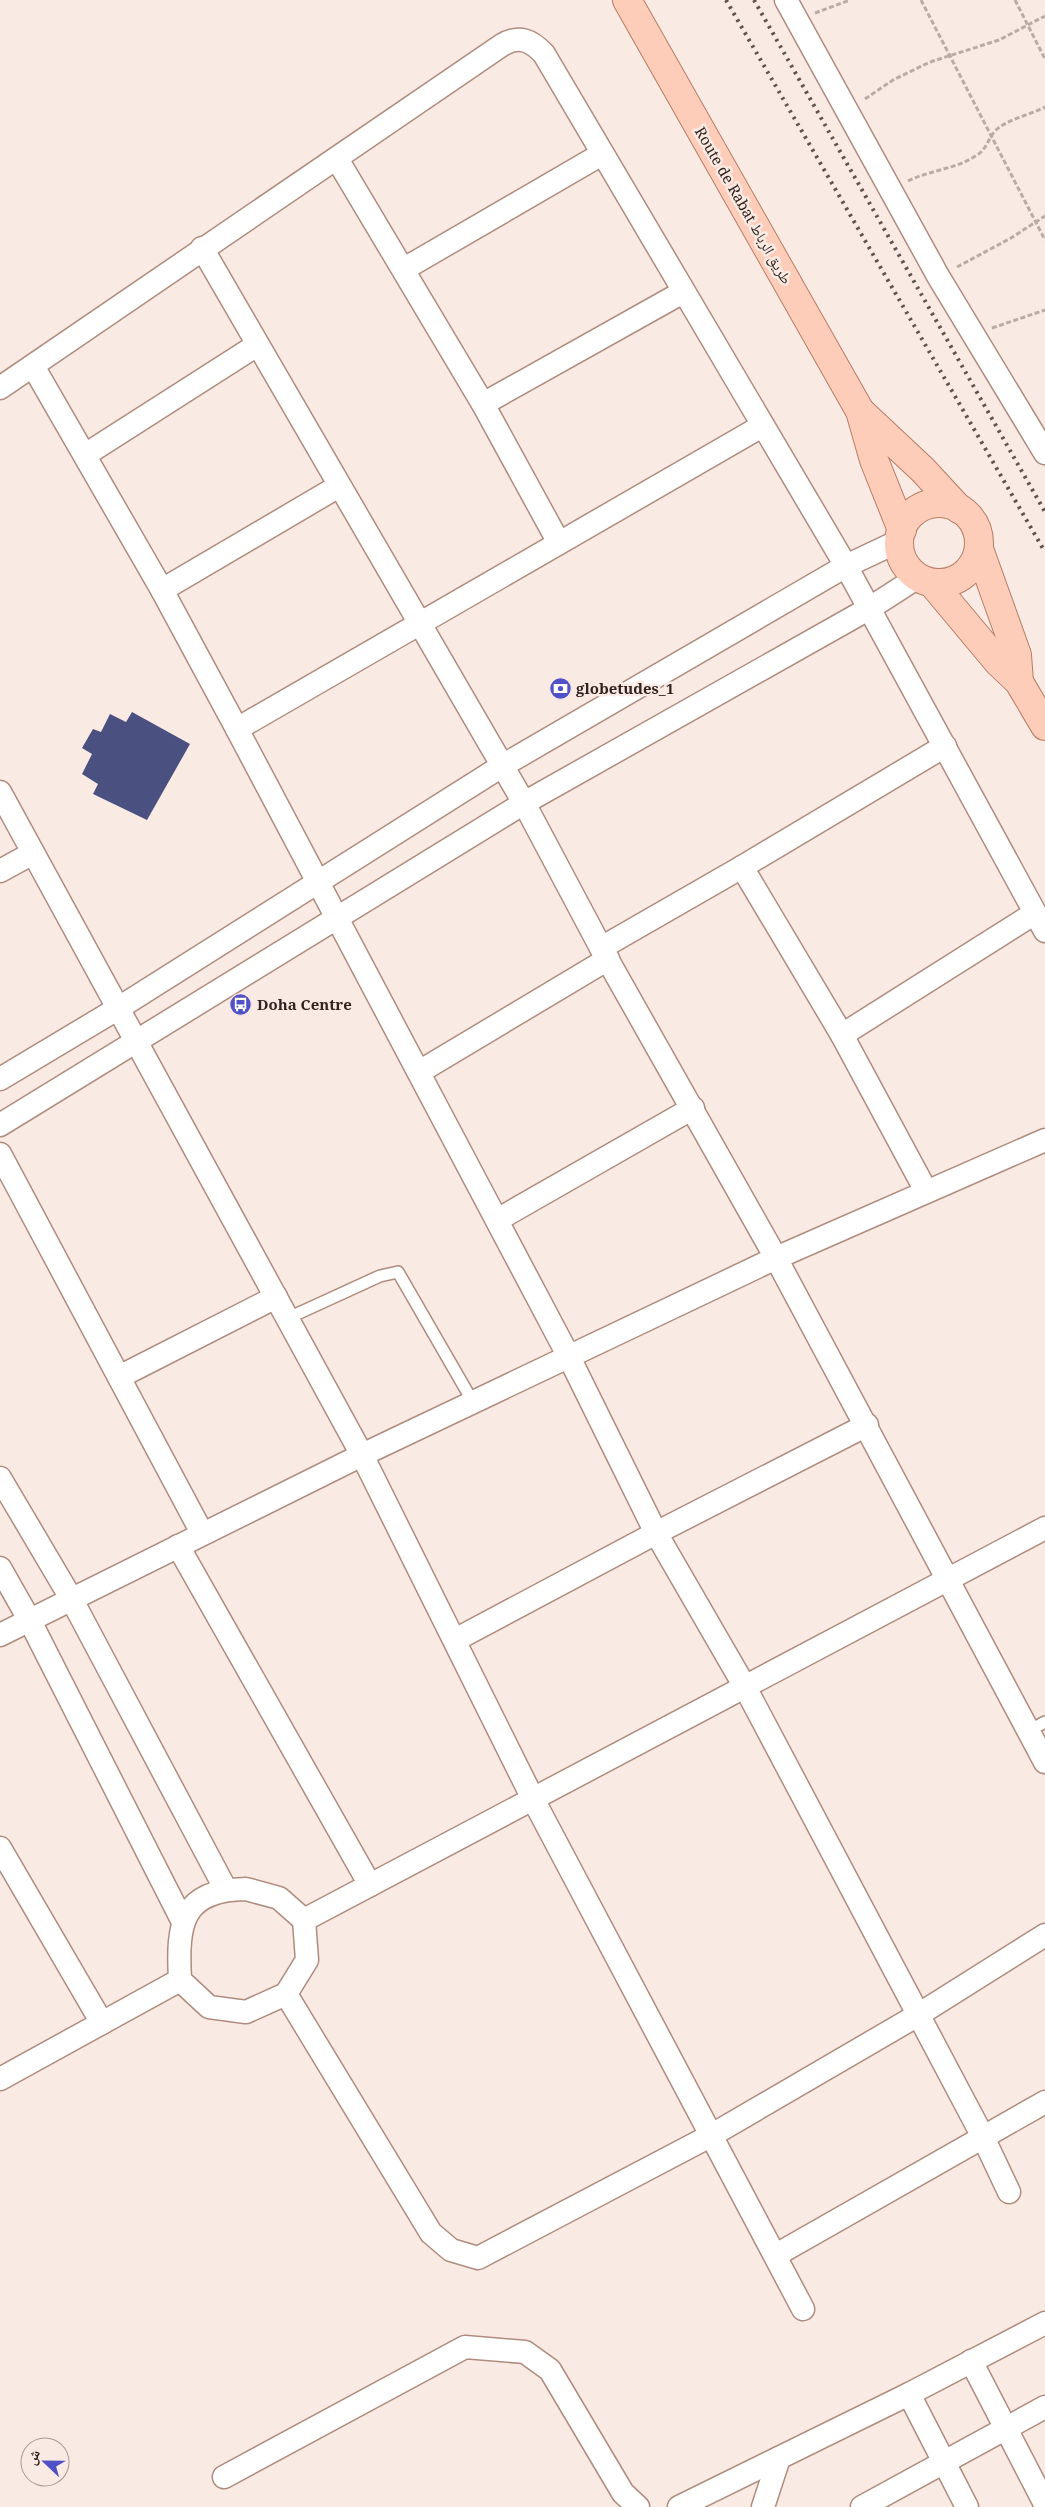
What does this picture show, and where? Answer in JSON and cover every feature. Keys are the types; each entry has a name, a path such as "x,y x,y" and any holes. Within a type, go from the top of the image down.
{"main road":[{"name":"Route de Rabat طريق الرباط","path":"627,0 860,411 874,460 901,535"},
{"name":"Route de Rabat طريق الرباط","path":"860,411 880,428 959,508"},
{"path":"1019,682 1017,655 979,549 975,526 959,508 937,504 925,506 907,520 901,535 900,551 906,566 925,580 998,662 1019,682 1045,726"},
{"path":"925,580 945,583 962,575 975,561 979,549"}],"street":[{"path":"786,0 938,276 1045,453"},
{"path":"0,388 202,248 337,159 502,44 518,38 536,45 544,54 682,292 846,566 1040,922 842,1035"},
{"path":"404,269 602,154"},
{"path":"337,159 483,404 559,543"},
{"path":"202,248 338,486 524,803 604,953 776,1258 948,1579 1037,1726 1045,1762"},
{"path":"483,404 682,292"},
{"path":"85,455 257,345"},
{"path":"33,366 162,590 237,728 569,1357 656,1533 745,1687 983,2137 1009,2192"},
{"path":"237,728 418,622 762,426"},
{"path":"162,590 338,486"},
{"path":"0,1079 118,1009 502,766 901,535"},
{"path":"0,1125 524,803 870,608 925,580"},
{"path":"420,1072 604,953 742,867 945,746"},
{"path":"0,792 362,1455 533,1799 803,2309"},
{"path":"0,871 33,853"},
{"path":"742,867 842,1035 926,1191"},
{"path":"497,1220 693,1108"},
{"path":"0,1635 362,1455 776,1258 1045,1140"},
{"path":"0,1154 202,1533"},
{"path":"119,1377 276,1297"},
{"path":"455,1640 656,1533 867,1425"},
{"path":"0,1478 72,1600 226,1890"},
{"path":"304,1920 1045,1528"},
{"path":"178,1546 370,1885"},
{"path":"0,1568 30,1621 183,1922"},
{"path":"0,1848 102,2023"},
{"path":"246,1889 279,1898 304,1920 306,1960 286,1994 246,2012 209,2007 180,1980 178,1944 183,1922 203,1897 226,1890 246,1889"},
{"path":"286,1994 431,2233 451,2250 478,2258 712,2134 918,2015 1045,1935"},
{"path":"0,2079 180,1980"},
{"path":"776,2255 1045,2102"},
{"path":"679,2507 971,2362 1042,2332"},
{"path":"224,2477 465,2347 525,2352 550,2370 623,2493 638,2507"},
{"path":"971,2362 1004,2429 1045,2504"},
{"path":"909,2394 967,2507"},
{"path":"862,2507 1045,2407"},
{"path":"763,2507 779,2458"}],"lane":[{"path":"286,1318 380,1276 398,1272 473,1402"}],"path":[{"path":"796,20 850,0"},
{"path":"921,0 1045,240"},
{"path":"1015,0 1045,59"},
{"path":"846,112 893,80 948,55 999,40 1045,16"},
{"path":"890,191 921,174 952,166 977,155 1002,125 1045,107"},
{"path":"938,276 969,262 1045,216"},
{"path":"973,335 1045,310"}],"building":[{"path":"132,712 190,744 147,820 93,794 98,784 82,774 92,754 82,748 93,729 101,732 110,714 126,722"}],"railway":[{"path":"726,0 1045,552"},
{"path":"754,0 1045,512"}],"place":[{"name":"globetudes_1","path":"560,688"},
{"name":"Doha Centre","path":"241,1004"}]}
